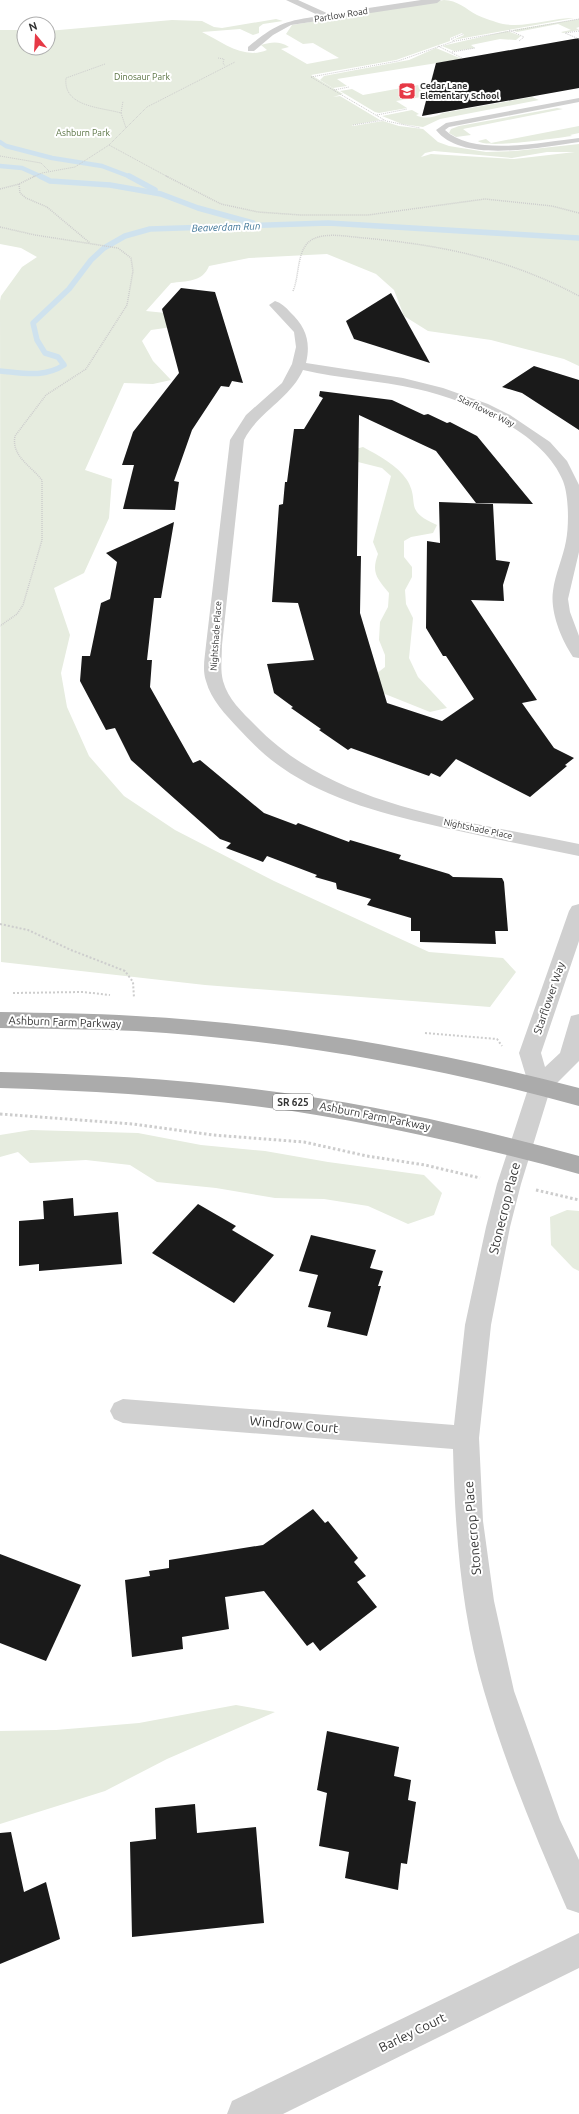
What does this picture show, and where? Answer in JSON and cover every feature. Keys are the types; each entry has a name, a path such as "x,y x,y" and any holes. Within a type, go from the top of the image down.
{"main road":[{"name":"Ashburn Farm Parkway","path":"0,1020 180,1026 262,1035 356,1048 540,1086 579,1097"},
{"name":"Ashburn Farm Parkway","path":"0,1080 173,1087 252,1096 377,1115 520,1148 579,1165"}],"street":[{"path":"290,0 314,9 328,17"},
{"name":"Partlow Road","path":"251,49 270,33 289,23 438,0"},
{"name":"Nightshade Place","path":"275,305 285,312 300,332 302,339 299,365 288,385 258,411 241,431 237,440 214,645 213,676 226,704 256,740 284,762 318,782 364,802 420,817 579,850"},
{"name":"Starflower Way","path":"299,365 319,370 390,380 442,391 465,399 506,418 539,441 549,450 565,470 571,482 575,501 574,540 562,582 560,600 568,629 579,653"},
{"name":"Starflower Way","path":"540,1086 530,1052 579,911"},
{"path":"520,1148 540,1086 570,1057 579,1022"},
{"name":"Stonecrop Place","path":"520,1148 498,1227 478,1325 466,1438 469,1521 479,1601 499,1691 546,1825 579,1897"},
{"name":"Windrow Court","path":"123,1411 466,1438"},
{"name":"Barley Court","path":"244,2114 579,1950"}],"lane":[{"path":"579,100 446,125 440,130 443,135 455,141 480,147 505,148 579,140"}],"path":[{"path":"440,130 403,126 385,120 311,77 398,61 455,41 579,18"},
{"path":"509,30 524,37 519,41"},
{"path":"579,31 565,33 579,39"},
{"path":"455,41 451,39 463,34"},
{"path":"438,46 462,58"},
{"path":"451,52 475,48"},
{"path":"0,189 19,184 42,173 75,167 109,145 147,107 256,51 251,49"},
{"path":"218,58 224,59 223,63 226,66"},
{"path":"105,64 76,73 66,78 65,90 70,98 85,105 100,107 121,113"},
{"path":"334,90 349,88"},
{"path":"123,101 121,113 126,128"},
{"path":"376,115 407,110"},
{"path":"353,125 385,120"},
{"path":"109,145 161,174 221,204 258,212 301,215 368,214 399,212 431,205 459,204 485,199 552,206 579,213"},
{"path":"0,156 41,163 49,171"},
{"path":"19,184 20,193 26,198 48,207 90,244"},
{"path":"0,227 35,235 118,248 131,258 133,271 127,305 86,369 46,395 15,436 12,443 15,453 42,480 42,540 23,605 17,614 0,626"},
{"path":"275,305 294,290 302,250 314,239 338,237 413,242 468,252 533,272 579,296"},
{"path":"0,924 28,930 71,950 125,971 133,982 134,998"},
{"path":"0,1114 133,1124 213,1135 304,1142 510,1184 579,1200"}],"green space":[{"path":"444,0 457,3 477,15 503,24 521,25 574,18 453,40 464,35 462,33 450,38 450,41 396,60 311,75 343,94 333,97 340,96 380,120 352,125 353,126 383,121 399,126 423,129 438,142 449,146 486,152 515,151 579,144 579,366 564,359 491,340 428,331 404,316 394,290 376,274 327,254 249,258 209,266 203,275 198,278 171,283 146,311 185,315 172,327 151,330 142,341 153,361 171,380 153,384 124,383 85,470 112,479 109,518 84,573 54,588 70,635 61,673 67,707 89,756 124,796 175,830 274,881 429,952 503,958 516,972 490,1007 205,985 1,962 0,301 1,296 22,267 37,257 21,248 0,244 0,30 16,30 16,56 56,56 56,30 172,20 202,21 214,27 222,28 276,19 283,21 263,24 259,27 259,33 253,35 240,29 202,32 225,45 250,53 258,53 267,50 261,45 279,43 289,47 281,49 307,64 339,58 313,43 303,44 286,34 292,25","holes":["434,151 512,158 547,152 575,152 514,159 431,154 421,157 425,153"]},
{"path":"579,19 579,27 576,28 579,30 563,33 561,32 571,30 558,24 517,32 512,30"},
{"path":"507,31 521,36 516,40 500,39 471,45 475,48 454,51 442,46"},
{"path":"436,48 462,59 337,79 347,86 333,88 320,80 324,76 409,60"},
{"path":"418,85 434,95 396,101 407,108 379,113 340,91 352,89 363,95"},
{"path":"532,97 539,100 440,119 423,127 402,124 382,116 412,110 419,114 416,115 419,117 430,117 443,113"},
{"path":"557,108 563,109 463,129 471,135 456,137 449,133 451,129 459,126"},
{"path":"579,126 579,133 570,135 572,136 538,141 494,144 478,141 486,139 491,143"},
{"path":"363,447 387,461 403,475 411,488 416,510 426,520 437,525 433,533 411,537 404,541 404,557 412,567 412,577 405,590 406,604 413,618 409,658 418,677 447,708 430,712 380,692 371,678 385,667 385,655 379,640 380,622 388,607 389,593 376,575 375,566 378,554 373,542 391,476 382,468 346,459 348,451"},
{"path":"31,1130 138,1133 201,1145 265,1151 328,1162 424,1175 442,1193 434,1215 408,1224 368,1206 324,1199 275,1198 216,1188 157,1182 130,1165 86,1160 30,1163 18,1152 0,1157 0,1135"},
{"path":"567,1210 579,1211 579,1271 573,1268 551,1245 550,1217"},
{"path":"236,1705 275,1712 167,1759 105,1791 0,1824 0,1731 56,1730 139,1723"}],"building":[{"name":"Cedar Lane Elementary School","path":"579,38 579,88 422,116 436,63"},
{"path":"181,288 215,292 243,383 232,381 229,387 221,386 192,430 174,481 179,482 175,510 123,509 134,465 122,465 133,432 179,373 162,309"},
{"path":"391,293 430,363 354,339 346,321"},
{"path":"534,366 579,380 579,430 522,393 502,387"},
{"path":"320,391 392,400 424,415 428,414 447,423 450,422 477,436 533,504 476,503 436,451 359,415 357,556 361,556 360,613 387,703 442,721 474,699 446,656 443,656 426,628 427,541 440,543 439,502 493,504 496,560 510,562 503,585 504,601 471,600 537,700 522,703 554,748 574,758 565,765 567,766 530,797 456,759 440,777 431,773 429,776 351,748 348,750 319,730 321,729 291,708 293,707 274,693 267,664 314,660 298,603 272,602 279,505 283,504 285,482 287,482 294,429 304,429 323,398 319,396"},
{"path":"174,522 161,598 154,598 147,660 152,660 150,687 193,763 200,760 264,813 296,825 298,823 349,842 350,840 401,855 399,859 449,874 453,877 502,878 504,882 508,931 495,931 496,944 420,942 420,931 411,931 411,918 367,905 371,899 337,889 336,883 315,877 317,875 267,856 263,862 226,848 231,843 220,839 131,760 115,728 106,730 80,681 82,656 90,656 101,603 110,599 117,562 106,553"},
{"path":"73,1198 74,1216 118,1212 122,1264 39,1271 39,1264 19,1266 19,1221 44,1219 43,1201"},
{"path":"198,1204 236,1226 232,1230 274,1255 234,1303 152,1253"},
{"path":"311,1235 376,1250 370,1268 383,1271 378,1286 381,1286 367,1336 327,1327 331,1312 308,1307 318,1275 299,1271"},
{"path":"313,1509 325,1523 328,1521 358,1558 354,1562 366,1576 357,1582 377,1607 320,1651 313,1642 307,1646 264,1591 225,1597 229,1629 182,1637 183,1649 132,1657 125,1580 150,1576 149,1571 169,1568 169,1560 263,1545"},
{"path":"0,1554 81,1585 46,1661 0,1643"},
{"path":"327,1731 399,1747 394,1776 411,1780 408,1800 416,1802 407,1864 401,1863 398,1890 345,1878 349,1852 319,1846 327,1793 317,1790"},
{"path":"195,1804 197,1833 256,1827 264,1923 132,1937 130,1842 156,1839 155,1808"},
{"path":"11,1832 24,1892 46,1882 60,1939 0,1964 0,1833"}],"waterway":[{"path":"0,142 6,146 52,158 102,166 131,177"},
{"path":"0,166 22,168 42,177"},
{"path":"42,177 50,181 110,185 161,194 198,208 253,223"},
{"path":"131,177 155,190"},
{"name":"Beaverdam Run","path":"0,371 33,374 49,372 64,365 58,357 45,353 37,340 33,323 69,289 91,260 104,248 125,236 150,229 328,223 579,238"}],"place":[{"name":"Cedar Lane Elementary School","path":"407,91"}],"park label":[{"name":"Dinosaur Park","path":"142,77"},
{"name":"Ashburn Park","path":"83,133"}]}
